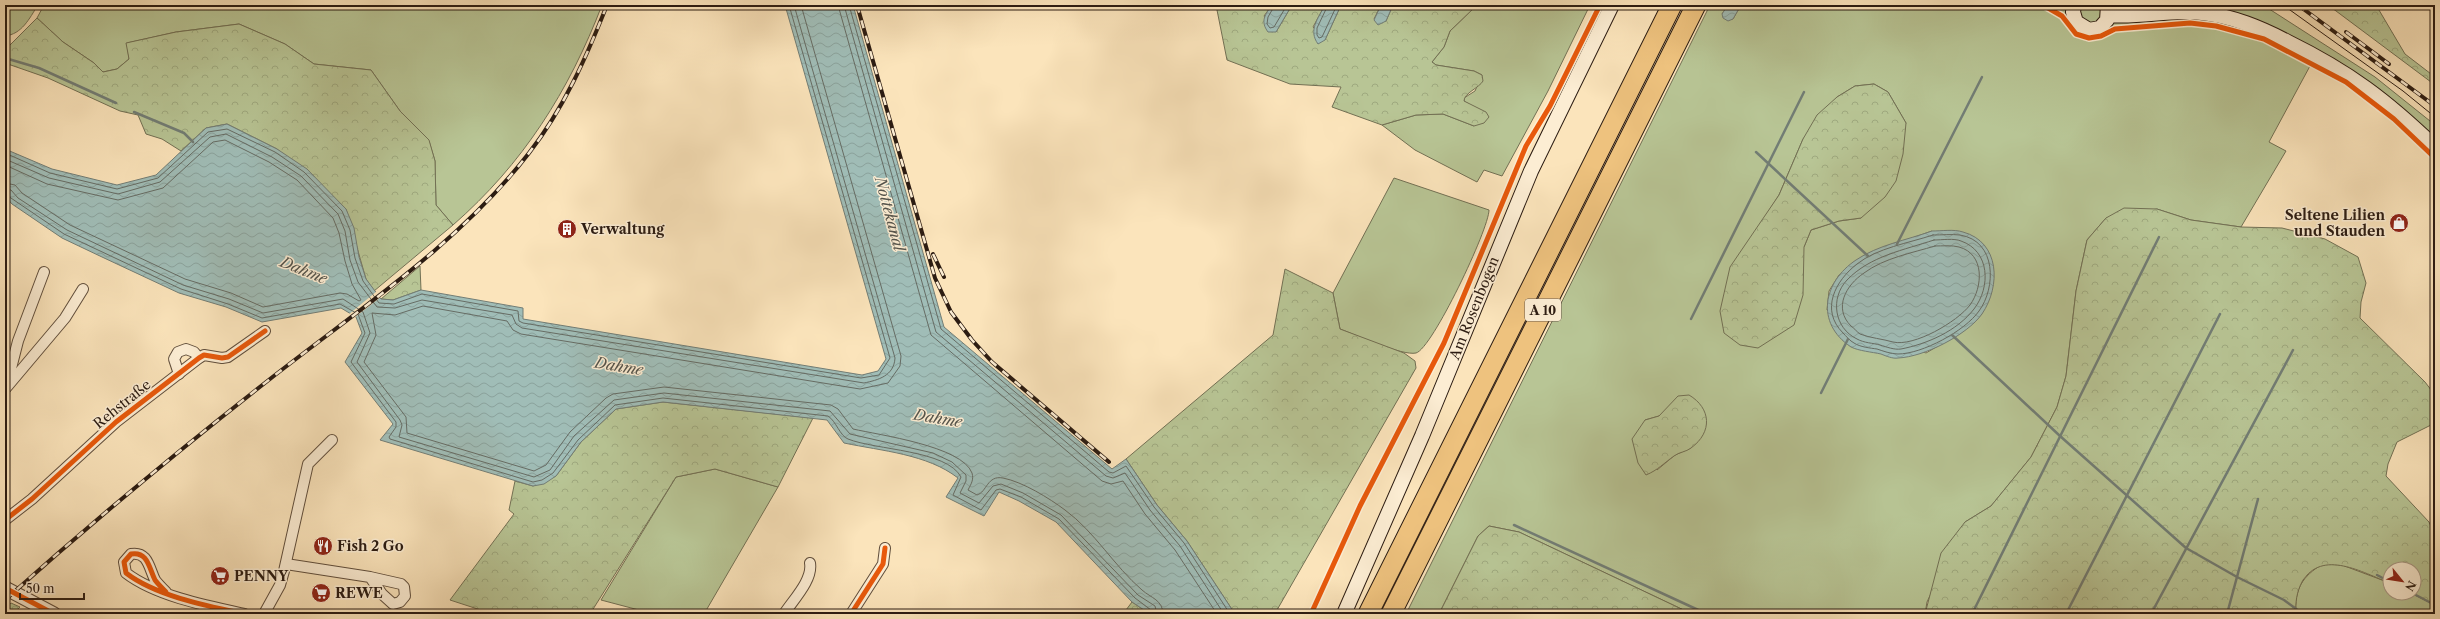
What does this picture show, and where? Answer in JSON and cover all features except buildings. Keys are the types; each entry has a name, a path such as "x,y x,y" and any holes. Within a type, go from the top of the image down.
{"highway":[{"name":"A 10","path":"1368,614 1672,5"},
{"name":"A 10","path":"1391,614 1696,5"}],"main road":[{"name":"Am Rosenbogen","path":"1344,614 1422,436 1531,171 1612,5"},
{"path":"2072,6 2076,22 2084,28 2100,28 2108,10 2138,16 2177,12 2202,12 2248,24 2310,53 2355,78 2393,107 2435,147"}],"street":[{"path":"6,389 18,341 44,272"},
{"path":"6,389 65,318 83,289"},
{"path":"179,374 174,359 178,352 186,349 194,352 199,358 204,355 222,358 228,357 265,331"},
{"name":"Rehstraße","path":"5,520 32,499 116,422 199,358"},
{"path":"264,614 280,585 308,464 332,440"},
{"path":"851,614 884,564 885,548"},
{"path":"784,614 804,584 811,569 810,563"},
{"path":"286,564 370,577"},
{"path":"5,588 54,614"},
{"path":"166,592 185,600 245,614"}],"green space":[{"path":"5,5 38,5 21,29 11,35 5,36"},
{"path":"44,5 602,5 575,67 541,124 501,177 478,202 453,225 436,205 435,161 429,141 400,111 371,70 314,64 285,44 239,24 176,32 127,43 129,59 117,69 103,72 94,63 63,42 37,18"},
{"path":"1216,5 1272,5 1264,16 1276,32 1292,5 1325,5 1313,27 1325,40 1341,5 1381,5 1374,19 1386,21 1393,5 1477,5 1450,31 1444,47 1432,62 1436,65 1474,71 1482,75 1483,81 1481,84 1466,95 1464,101 1486,112 1489,117 1484,123 1474,126 1443,114 1416,115 1382,125 1332,107 1341,87 1290,84 1227,60"},
{"path":"1477,5 1590,5 1548,91 1502,176 1484,170 1477,182 1415,150 1382,125 1416,115 1443,114 1474,126 1469,104 1464,101 1464,98 1475,91 1482,75 1474,71 1436,65 1432,62 1444,47 1450,31"},
{"path":"1710,5 1728,5 1722,14 1733,19 1741,5 2263,5 2375,77 2435,125 2435,137 2377,90 2316,49 2310,66 2269,142 2286,151 2241,227 2191,220 2157,209 2106,218 2087,240 2076,291 2066,376 2057,407 2031,457 1991,506 1965,522 1927,602 1925,614 1692,614 1519,532 1489,526 1478,536 1439,614 1406,614","holes":["1874,84 1888,92 1906,123 1861,218 1839,221 1811,230 1804,247 1759,226 1779,195 1803,139 1837,97 1855,86","1932,231 1982,314 1962,332 1926,353 1827,310 1829,291 1839,275 1912,238","1659,416 1691,448 1675,455 1657,470 1645,420"]},
{"path":"2328,5 2376,5 2405,54 2435,77 2435,85"},
{"path":"37,18 63,42 94,63 103,72 117,69 129,59 126,43 176,32 239,24 285,44 314,64 371,70 400,111 429,140 435,161 436,205 453,225 374,291 366,279 346,209 277,149 227,124 206,128 181,151 162,139 146,134 138,115 120,111 48,78 5,63 5,50"},
{"path":"1874,84 1888,92 1906,123 1903,154 1896,181 1885,197 1861,218 1839,221 1811,230 1804,247 1803,295 1794,325 1758,348 1740,345 1724,333 1720,311 1730,267 1779,195 1803,139 1817,115 1837,97 1855,86"},
{"path":"1394,178 1489,210 1487,221 1480,240 1446,311 1424,346 1416,353 1409,353 1390,348 1340,329 1333,293"},
{"path":"2124,208 2157,209 2191,220 2241,227 2282,228 2325,239 2358,257 2366,283 2361,302 2360,318 2425,382 2435,395 2435,423 2397,442 2388,464 2386,476 2429,522 2435,535 2435,605 2422,598 2422,561 2382,561 2382,580 2356,569 2343,566 2320,566 2310,572 2302,582 2299,589 2296,614 1925,614 1941,553 1965,522 1991,506 2031,457 2057,407 2066,376 2076,291 2087,240 2106,218"},
{"path":"420,266 421,290 393,300 381,299"},
{"path":"1285,269 1333,293 1340,329 1404,353 1415,361 1416,368 1277,610 1274,614 1235,614 1187,541 1157,505 1126,459 1273,335"},
{"path":"1689,395 1696,400 1705,413 1706,428 1703,435 1691,448 1676,455 1646,475 1638,463 1632,439 1645,420 1659,416 1678,396"},
{"path":"663,402 813,418 778,487 715,469 676,477 590,614 493,614 450,600 514,514 509,510 515,481 533,486 556,476 581,442 616,409"},
{"path":"715,469 778,487 704,614 654,614 601,600 676,477"},
{"path":"1489,526 1519,532 1692,614 1439,614 1478,536"},
{"path":"2323,564 2342,565 2382,580 2382,601 2422,601 2422,598 2435,605 2435,614 2296,614 2296,598 2301,584"},
{"path":"1132,602 1150,614 1123,614"},
{"path":"11,603 20,607 13,614 5,614 5,609"}],"water":[{"path":"785,5 853,5 944,327 1112,469 1126,459 1157,505 1187,541 1235,614 1150,614 1132,602 1056,522 1019,501 999,492 984,516 946,497 958,478 946,470 918,458 904,454 844,443 827,420 663,402 616,409 581,442 556,476 544,484 533,486 380,440 393,424 345,362 362,333 356,317 341,308 262,322 226,307 179,293 62,238 12,204 5,196 5,149 52,169 117,185 156,175 206,128 227,124 277,149 307,169 346,209 354,228 359,257 366,279 381,299 393,300 421,290 523,308 523,319 862,375 878,371 886,359"},
{"path":"1272,5 1292,5 1276,32 1268,32 1264,25 1264,18"},
{"path":"1325,5 1341,5 1325,40 1318,44 1315,39 1314,29"},
{"path":"1381,5 1393,5 1386,21 1378,25 1374,20"},
{"path":"1728,5 1741,5 1733,19 1728,21 1723,18 1722,14"},
{"path":"1952,230 1963,232 1975,237 1984,245 1994,266 1994,278 1988,303 1982,314 1966,330 1956,337 1944,344 1920,354 1894,358 1851,347 1840,337 1832,326 1828,315 1830,291 1836,280 1845,269 1856,260 1874,250 1932,231"}],"pier":[{"path":"377,291 381,297 354,318 348,315"}],"waterway":[{"path":"5,58 39,68 116,103"},
{"path":"1897,244 1982,77"},
{"path":"1691,319 1804,92"},
{"path":"134,112 184,133 193,142"},
{"path":"1756,152 1868,256"},
{"path":"1972,614 2159,237"},
{"path":"2066,614 2220,314"},
{"path":"1952,335 2060,436 2186,548 2237,577 2284,600 2303,614"},
{"path":"1821,393 1848,339"},
{"path":"2151,614 2293,350"},
{"path":"2227,614 2258,499"},
{"path":"1514,525 1707,614"},
{"path":"2377,575 2382,578"},
{"path":"2422,598 2435,605"}],"tram line":[{"path":"2283,5 2403,91 2435,117"}],"railway":[{"path":"5,600 169,460 270,379 407,274 472,217 502,186 542,136 573,82 607,5"},
{"path":"857,5 935,278 951,312 972,340 992,362 1109,462"},
{"path":"2298,5 2435,106"},
{"path":"2346,32 2389,64"},
{"path":"933,254 944,277"}],"cycle path":[{"path":"1311,614 1360,506 1444,343 1526,146 1550,106 1600,5"},
{"path":"2043,5 2062,16 2076,34 2089,38 2101,36 2115,29 2190,23 2216,26 2264,39 2346,82 2394,119 2435,158"},
{"path":"5,520 32,499 116,422 199,358 204,355 222,358 228,357 265,331"},
{"path":"851,614 883,564 885,548"},
{"path":"166,592 155,580 147,561 141,555 131,554 124,562 126,573 138,581 182,599 245,614"},
{"path":"5,588 54,614"}],"place":[{"name":"Seltene Lilien und Stauden","path":"2399,223"},
{"name":"Verwaltung","path":"567,229"},
{"name":"Fish 2 Go","path":"323,546"},
{"name":"PENNY","path":"220,576"},
{"name":"REWE","path":"321,593"}],"water label":[{"name":"Nottekanal","path":"890,214"},
{"name":"Dahme","path":"304,270"},
{"name":"Dahme","path":"619,366"},
{"name":"Dahme","path":"938,418"}]}
